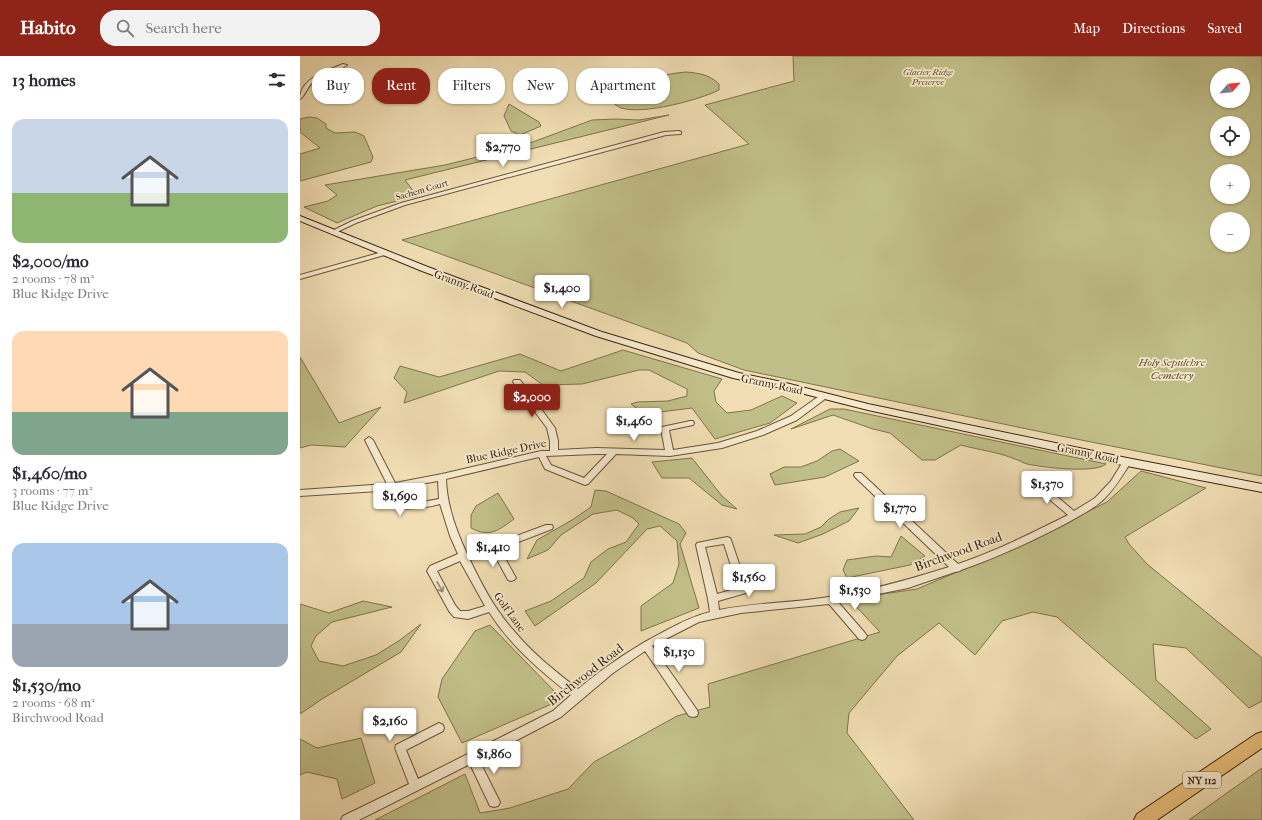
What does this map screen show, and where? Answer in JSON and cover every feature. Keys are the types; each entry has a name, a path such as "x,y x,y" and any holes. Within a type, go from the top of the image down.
{"main road":[{"name":"NY 112","path":"1143,820 1262,739"}],"street":[{"path":"300,98 301,93 310,82 345,65"},
{"name":"Sachem Court","path":"336,231 354,222 403,204 658,135 679,133"},
{"name":"Granny Road","path":"300,218 336,231 425,269 606,336 737,376 782,385 875,408 1127,462 1262,488"},
{"path":"300,277 386,253"},
{"path":"517,382 551,428 554,441 554,452"},
{"name":"Blue Ridge Drive","path":"300,493 383,488 442,477 554,452 670,453 719,446 760,434 794,418 825,396"},
{"path":"670,453 665,429 690,423"},
{"path":"369,440 392,486"},
{"path":"541,454 548,467 585,482 614,452"},
{"name":"Birchwood Road","path":"347,820 473,758 557,714 609,670 646,645 697,619 741,610 831,600 908,584 957,569 1038,534 1074,515 1098,500 1114,483 1127,462"},
{"path":"858,475 957,569"},
{"name":"Golf Lane","path":"442,477 441,486 443,501 457,545 490,608 514,639 538,662 578,695"},
{"path":"1032,480 1074,515"},
{"path":"383,488 383,496 386,503 395,506 416,506 443,501"},
{"path":"490,608 468,615 457,614 452,608 432,571 433,568 548,527"},
{"path":"713,599 743,590 727,540 700,545 716,615"},
{"path":"495,547 511,578"},
{"path":"831,600 862,636"},
{"path":"646,645 693,713"},
{"path":"415,786 400,748 439,728"},
{"path":"473,758 494,802"}],"green space":[{"path":"793,56 1262,56 1262,476 744,370 698,353 687,343 402,240 749,144 705,105 794,81"},
{"path":"686,72 700,74 712,78 719,84 719,90 685,102 643,110 621,108 614,104 670,104 670,75"},
{"path":"509,104 539,122 541,126 520,135 511,131 504,116"},
{"path":"669,115 405,180 417,196 377,206 337,223 304,207 328,201 337,195 325,185 445,165 522,146 592,120 639,120"},
{"path":"309,117 317,118 326,124 326,128 335,133 355,132 364,136 373,157 371,162 300,181 300,154 320,148 300,132 300,119"},
{"path":"623,350 722,379 714,391 716,402 727,413 751,410 782,396 797,403 770,423 715,439 692,408 645,414 631,404 637,402 668,401 687,396 687,389 649,370 639,370 582,384 543,385 525,372 499,371 404,403 407,392 394,378 400,366 439,377 520,354 561,371"},
{"path":"300,357 339,423 381,407 345,447 311,445 300,448"},
{"path":"830,409 844,409 1106,464 1091,469 1044,467 1027,464 1016,459 961,445 935,460 922,460 890,433 873,429 833,415 791,429"},
{"path":"840,449 859,461 825,477 775,485 770,474 784,467 801,467 817,461 832,451"},
{"path":"692,458 722,496 737,509 722,505 689,478 662,478 652,462"},
{"path":"1141,471 1206,488 1125,537 1129,544 1147,564 1262,658 1262,701 1249,708 1186,648 1153,644 1156,680 1211,729 1196,739 1057,617 1033,612 1002,621 975,655 939,623 897,656 849,713 847,733 914,820 375,820 465,774 480,813 510,808 568,789 594,762 677,716 710,707 708,684 880,632 849,599 917,589 1025,543 1107,502"},
{"path":"595,490 606,491 679,524 686,533 680,544 699,608 641,631 641,606 673,583 679,564 677,541 660,526 647,529 596,583 535,626 525,611 551,601 584,578 591,562 608,549 626,542 639,524 633,518 617,510 593,514 561,535 548,550 527,559 537,540 591,507"},
{"path":"498,493 514,519 494,531 484,532 471,528 471,515 476,506"},
{"path":"859,508 849,521 823,534 798,543 774,535 805,534 821,527 829,519 840,512"},
{"path":"901,536 925,556 910,565 847,578 843,570 847,560 876,556 891,557"},
{"path":"363,601 392,607 332,622 316,636 311,646 319,661 343,666 376,655 400,640 421,624 401,652 322,699 300,714 300,604 329,613"},
{"path":"490,625 556,693 554,703 462,743 438,697 442,679 475,631"},
{"path":"361,738 375,783 342,799 337,779 307,772 300,775 300,739 317,748"},
{"path":"1262,768 1262,820 1189,820"}],"park label":[{"name":"Glacier Ridge Preserve","path":"928,78"},
{"name":"Holy Sepulchre Cemetery","path":"1172,368"}]}
